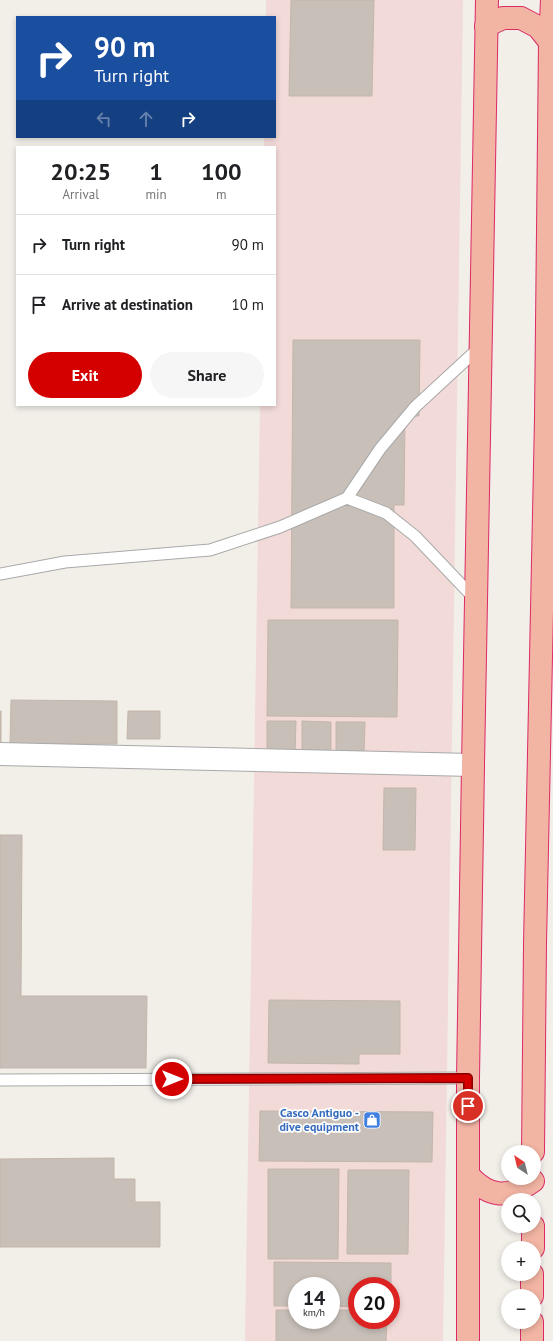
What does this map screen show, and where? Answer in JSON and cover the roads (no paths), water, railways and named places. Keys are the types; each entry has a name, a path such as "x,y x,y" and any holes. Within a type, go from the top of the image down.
{"highway":[{"path":"468,1341 468,1078 486,0"},
{"path":"533,1145 535,936 546,418 551,93 550,42 552,1"},
{"path":"486,26 502,18 522,18 538,27 550,42"},
{"path":"469,1176 479,1186 492,1192 507,1193 533,1186"},
{"path":"532,1329 532,1341"}],"street":[{"path":"0,754 473,765"}],"lane":[{"path":"0,574 65,562 210,550 280,526 347,498 380,449 414,407 480,347"},
{"path":"347,498 386,513 415,536 475,599"},
{"path":"0,1080 468,1078"}],"place":[{"name":"Casco Antiguo - dive equipment","path":"372,1120"}]}
